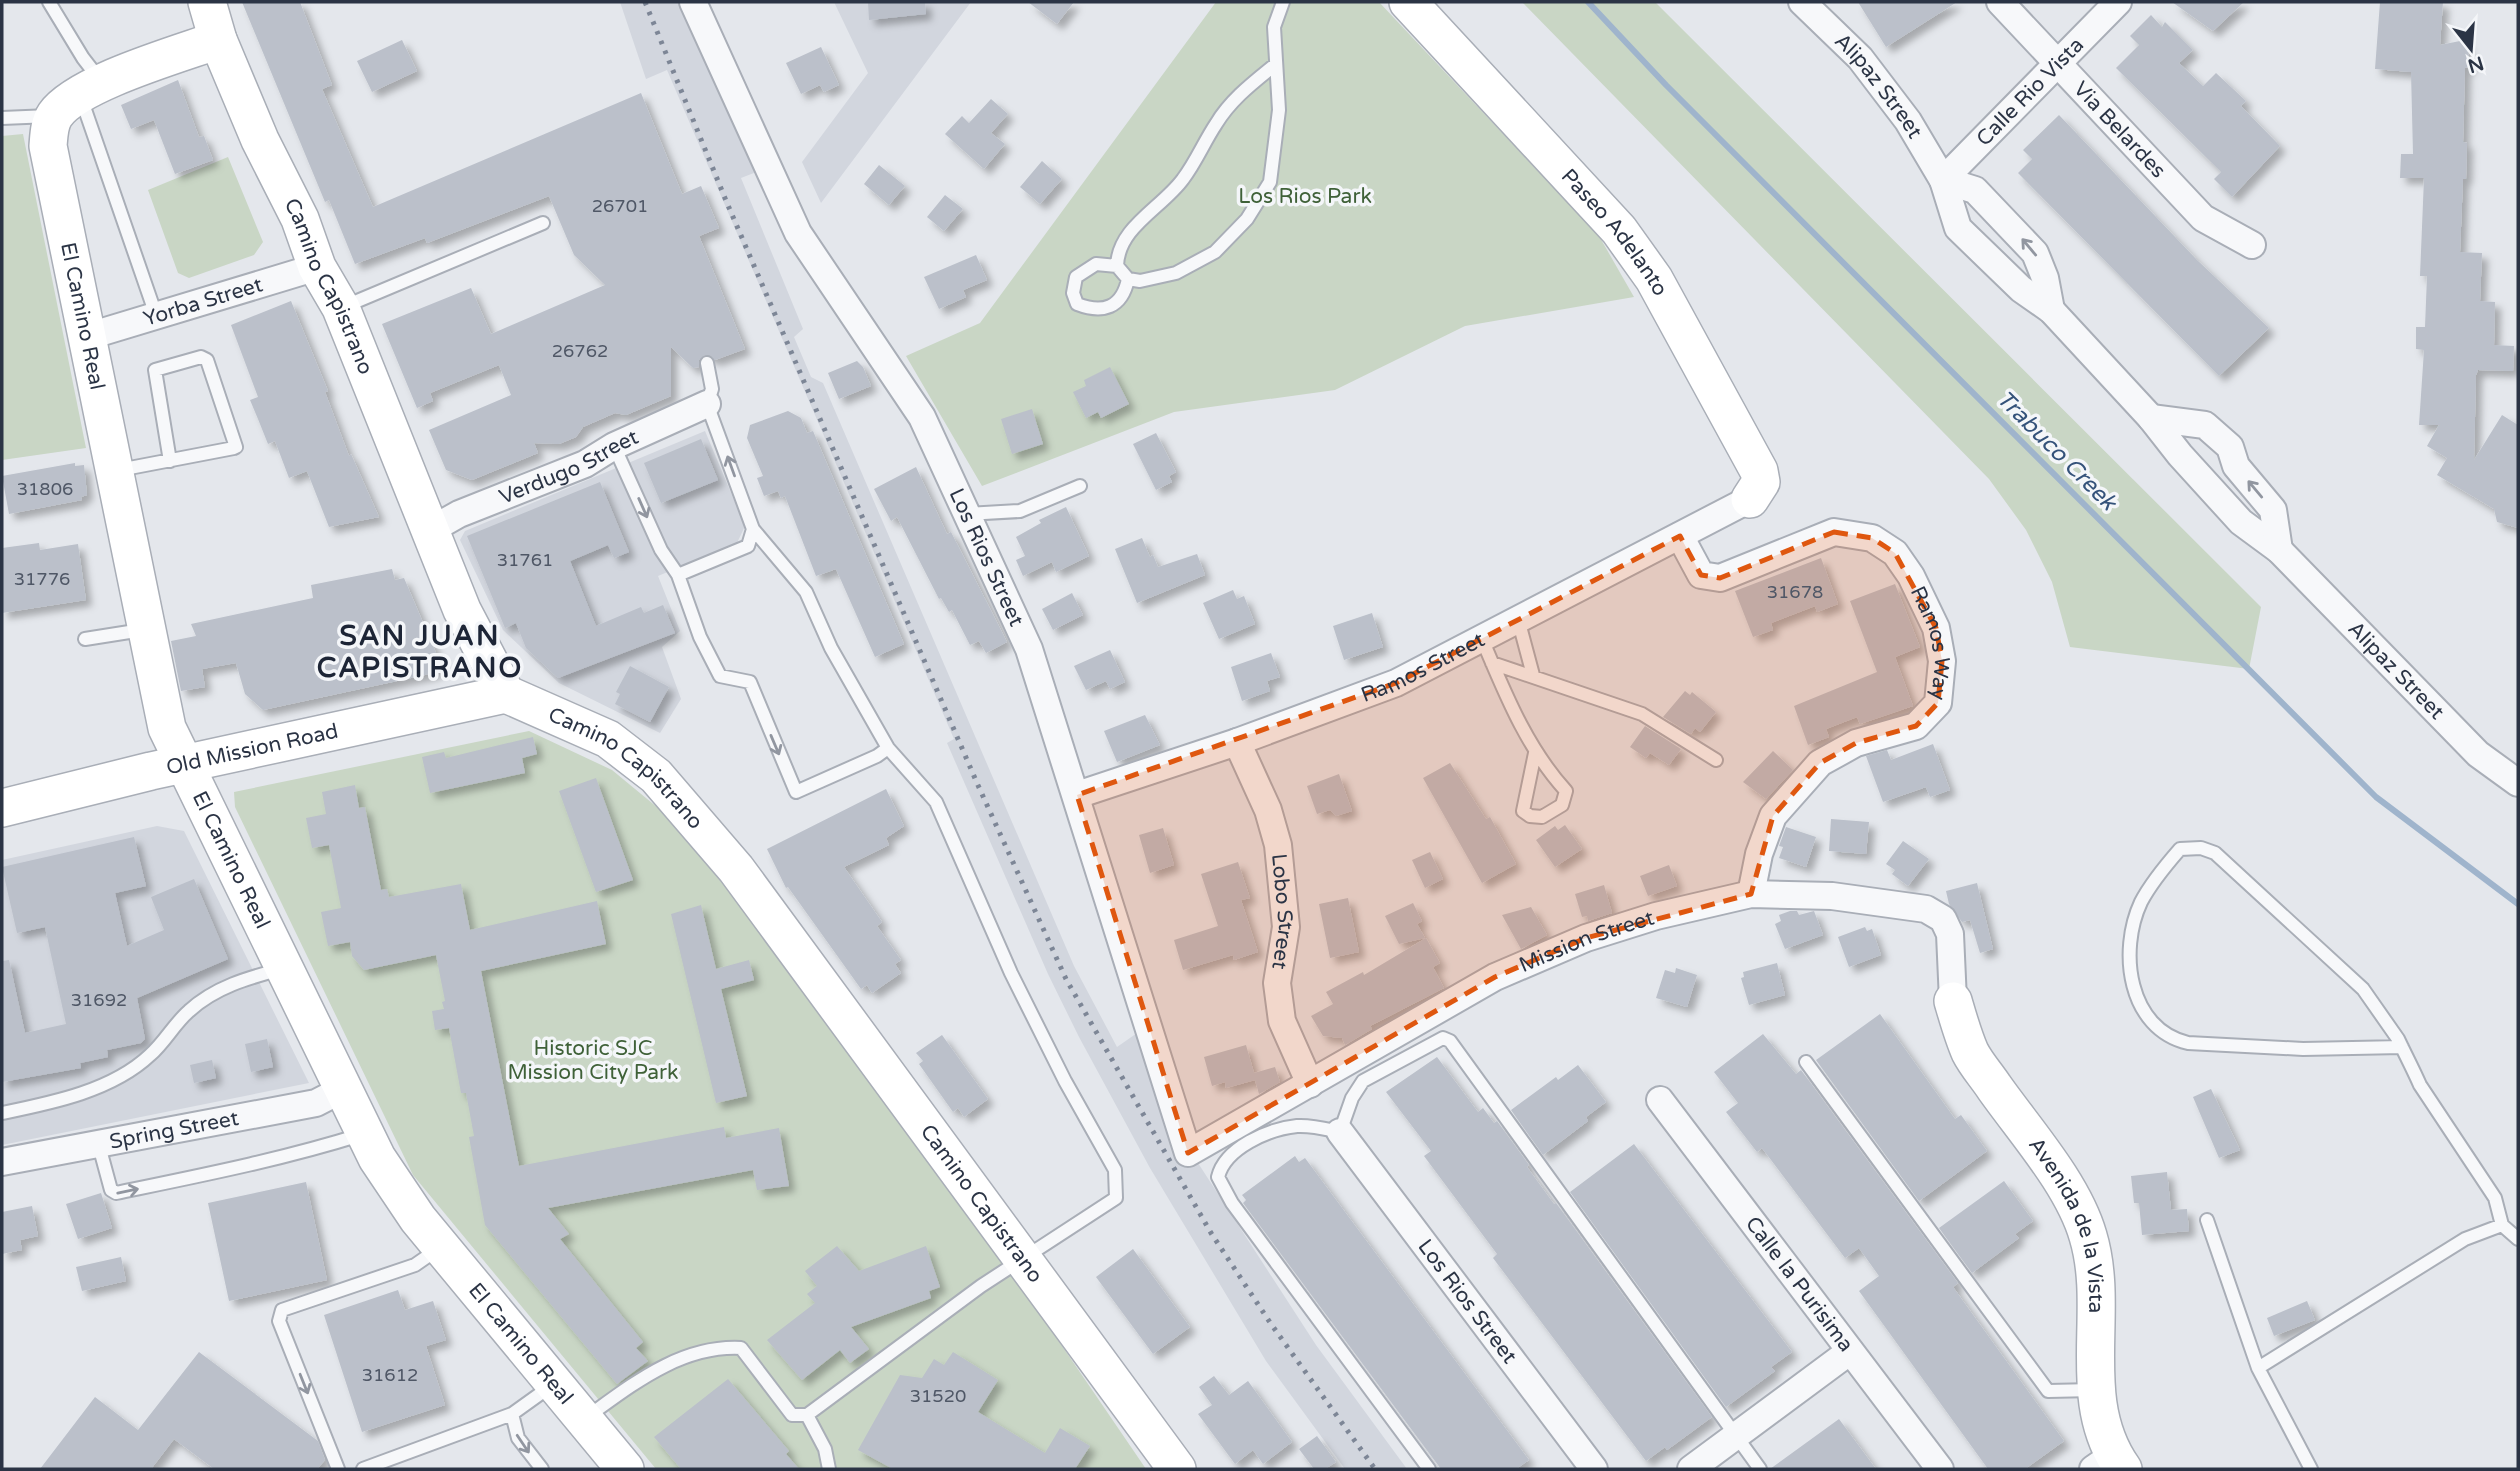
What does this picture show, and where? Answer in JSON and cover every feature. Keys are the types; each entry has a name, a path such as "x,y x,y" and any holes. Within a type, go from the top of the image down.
{"street":[{"name":"Camino Capistrano","path":"208,2 218,40 260,141 300,219 317,267 341,308 462,610 506,694 608,738 656,776 736,869 1177,1469"},
{"name":"Los Rios Street","path":"693,2 798,233 922,417 1029,649 1188,1153"},
{"name":"Paseo Adelanto","path":"1408,2 1619,230 1654,279 1759,471 1761,482 1750,499"},
{"name":"Alipaz Street","path":"1802,2 1860,58 1908,121 1943,180 1958,228 2021,289 2051,310 2151,418 2180,455 2241,522 2279,550 2478,754 2518,783"},
{"name":"Via Belardes","path":"2000,2 2203,218 2252,244"},
{"name":"Calle Rio Vista","path":"1943,180 2118,2"},
{"path":"79,98 218,40"},
{"name":"El Camino Real","path":"79,98 49,130 48,146 89,336 165,721 343,1090 404,1201 625,1469"},
{"path":"1943,180 1975,190 2035,253 2045,278 2051,310"},
{"name":"Yorba Street","path":"89,336 317,267"},
{"name":"Verdugo Street","path":"429,531 460,514 585,464 614,446 707,404"},
{"path":"2151,418 2205,425 2230,447 2236,466 2273,510 2279,550"},
{"name":"Ramos Street","path":"1077,795 1237,742 1396,682 1750,499"},
{"name":"Ramos Way","path":"1680,536 1702,575 1720,578 1833,532 1872,538 1895,553 1911,576 1936,628 1942,662 1938,703 1916,726 1856,743 1820,763 1773,816 1759,854 1751,894"},
{"name":"Old Mission Road","path":"2,808 185,764 506,694"},
{"name":"Lobo Street","path":"1237,742 1268,810 1278,845 1286,927 1277,983 1282,1021 1310,1084"},
{"name":"Mission Street","path":"1188,1153 1495,977 1586,938 1656,916 1751,894 1832,896 1926,909 1943,919 1950,934 1953,1001"},
{"name":"Avenida de la Vista","path":"1953,1001 1971,1053 2056,1176 2088,1234 2095,1268 2093,1342 2096,1390 2110,1465"},
{"name":"Spring Street","path":"2,1162 316,1103 343,1090"},
{"name":"Calle la Purisima","path":"1660,1100 1940,1469"},
{"name":"Los Rios Street","path":"1340,1132 1594,1469"},
{"path":"1691,1469 1849,1352"}],"lane":[{"path":"48,2 83,58 79,98 156,315"},
{"path":"1276,64 1242,91 1217,121 1182,180 1133,229 1117,254 1117,266 1128,279 1140,281 1176,273 1215,252 1247,219 1270,182 1279,110 1274,27 1283,2"},
{"path":"2,118 79,98"},
{"path":"341,308 543,223"},
{"path":"1117,266 1096,264 1076,277 1073,293 1077,304 1094,310 1113,305 1125,292 1128,279"},
{"path":"115,471 170,461 236,447 207,360 201,357 155,370 170,461"},
{"path":"583,1419 652,1371 716,1347 741,1348 793,1415 807,1415 981,1286 1116,1198 1115,1170 1016,984 936,802 888,748 831,648 806,592 753,529 707,404 712,389 707,363"},
{"path":"614,446 661,550 678,575 700,637 720,676 750,682 796,792 877,756 888,748"},
{"path":"966,514 1020,511 1080,486"},
{"path":"678,575 748,546 753,529"},
{"path":"1518,619 1533,675"},
{"path":"85,639 146,630"},
{"path":"1482,639 1535,753 1566,791 1562,805 1542,817 1530,816 1523,811 1535,753"},
{"path":"1493,663 1642,714 1716,760"},
{"path":"2402,1047 2303,1049 2188,1043 2171,1039 2151,1023 2138,1000 2131,976 2129,957 2140,904 2180,849 2201,848 2215,853 2363,989 2402,1047 2420,1085 2495,1198 2502,1226 2518,1238"},
{"path":"2,1113 52,1103 108,1081 150,1056 188,1011 215,992 244,979 285,968"},
{"path":"1429,1469 1232,1203 1219,1177 1222,1163 1246,1144 1277,1130 1314,1126 1340,1132 1352,1098 1363,1082 1443,1038 1450,1041 1760,1469"},
{"path":"1806,1062 2048,1391 2096,1390"},
{"path":"98,1142 111,1190 116,1193 276,1160 302,1149 365,1133"},
{"path":"2207,1220 2258,1368 2311,1469"},
{"path":"2258,1368 2465,1239 2502,1226"},
{"path":"338,1469 279,1321 282,1310 415,1265 441,1247"},
{"path":"363,1469 512,1414 554,1384"},
{"path":"512,1414 518,1438 542,1469"},
{"path":"807,1415 825,1449 829,1469"}],"highlighted area":[{"path":"1834,532 1872,538 1895,553 1936,628 1942,661 1938,703 1916,726 1856,743 1820,763 1773,816 1751,894 1586,938 1495,977 1188,1153 1077,795 1396,683 1680,536 1701,575 1720,578"}],"shaded area":[{"path":"620,2 685,2 759,171 741,178 803,329 794,337 811,377 823,383 1074,966 1117,1047 1140,1031 1184,1154 1198,1163 1316,1345 1407,1469 1345,1469 1266,1361 1150,1168 1079,1037 1048,974 947,743 954,739 667,70 646,79"},
{"path":"834,2 971,2 821,203 802,162 868,73"},
{"path":"705,431 745,526 737,543 658,576 680,631 662,647 681,699 660,733 559,683 503,630 460,540 465,531"},
{"path":"157,826 184,831 309,1083 2,1145 2,860"}],"green space":[{"name":"Los Rios Park","path":"1216,2 1379,2 1599,236 1634,297 1465,326 1335,390 1174,412 982,486 906,356 980,323"},
{"path":"1522,2 1655,2 2261,607 2249,669 2070,647 2052,582 2026,530 1989,479"},
{"path":"23,134 86,448 2,460 2,136"},
{"path":"228,157 263,242 254,255 189,278 178,273 148,190"},
{"name":"Historic SJC Mission City Park","path":"529,731 612,770 669,817 766,937 953,1186 1146,1469 656,1469 413,1175 235,807 234,792"}],"building":[{"path":"242,2 300,2 332,85 322,89 373,207 641,93 682,194 701,186 719,228 699,236 745,349 715,360 705,355 699,360 699,367 693,368 671,347 671,396 626,415 615,413 583,427 576,437 559,444 534,443 538,453 472,480 446,470 429,430 511,395 499,365 430,393 433,401 417,408 382,324 471,288 491,334 605,285 574,255 549,196 427,243 425,238 355,264 329,200 325,202"},
{"path":"868,2 925,2 926,14 869,20"},
{"path":"1028,2 1074,2 1057,24"},
{"path":"1858,2 1957,2 1886,47"},
{"path":"2172,2 2244,2 2213,31"},
{"path":"2380,2 2443,2 2440,45 2465,40 2471,66 2465,68 2463,142 2467,143 2460,252 2482,253 2480,301 2495,302 2494,345 2514,346 2513,371 2478,370 2476,375 2474,460 2502,415 2518,425 2518,528 2497,522 2494,509 2437,475 2447,458 2427,446 2439,425 2419,425 2424,350 2416,349 2416,327 2425,327 2427,276 2420,276 2424,178 2400,178 2401,154 2413,154 2411,72 2375,69"},
{"path":"2151,15 2162,27 2165,22 2193,50 2179,63 2203,86 2216,73 2246,101 2241,106 2280,146 2232,197 2214,179 2221,172 2116,68 2139,45 2130,36"},
{"path":"402,40 417,71 372,92 357,61"},
{"path":"821,47 839,85 824,92 820,85 801,94 786,63"},
{"path":"178,80 199,137 204,136 213,160 175,174 154,120 131,129 121,105"},
{"path":"991,99 1008,114 991,133 1005,144 984,169 945,134 962,116 969,123"},
{"path":"2059,115 2197,260 2269,328 2219,376 2018,173 2032,159 2023,150"},
{"path":"1042,161 1062,179 1040,204 1020,187"},
{"path":"879,165 905,186 889,205 864,184"},
{"path":"945,195 963,209 944,231 927,217"},
{"path":"976,255 987,280 963,290 966,297 939,309 924,277"},
{"path":"291,301 328,391 325,392 349,456 351,454 379,517 329,527 307,471 289,478 275,441 268,444 250,400 258,397 231,325"},
{"path":"857,361 863,367 871,386 839,399 828,373"},
{"path":"1110,367 1129,404 1101,418 1098,412 1086,418 1073,392 1086,386 1084,380"},
{"path":"1032,409 1043,444 1012,454 1001,419"},
{"path":"788,411 801,418 807,433 813,431 904,644 875,657 836,569 816,576 785,496 781,498 778,491 764,496 757,478 763,476 747,438 750,425"},
{"path":"1156,433 1176,472 1169,476 1172,482 1156,490 1133,444"},
{"path":"701,439 718,480 661,503 644,463"},
{"path":"75,463 75,466 84,465 87,495 81,497 82,500 9,514 2,476"},
{"path":"916,467 947,534 951,532 1007,642 986,653 979,641 970,645 952,610 949,612 941,598 939,599 897,517 891,521 874,489"},
{"path":"600,482 629,552 614,558 608,545 570,561 596,626 641,607 644,613 663,605 675,633 558,678 526,648 516,623 505,628 467,536"},
{"path":"1066,507 1089,556 1056,572 1052,562 1023,576 1016,560 1025,556 1016,537 1041,523 1039,520"},
{"path":"1142,538 1150,557 1153,555 1158,567 1197,554 1205,575 1137,603 1115,549"},
{"path":"39,543 40,550 78,544 86,600 2,613 2,548"},
{"path":"1821,558 1838,604 1817,612 1815,606 1771,623 1773,630 1753,637 1735,591"},
{"path":"392,569 395,580 404,578 439,660 440,668 434,673 263,710 245,694 236,663 202,669 205,687 181,691 171,641 196,636 191,624 313,598 311,585"},
{"path":"1895,584 1920,647 1895,657 1913,706 1860,724 1857,717 1826,729 1829,737 1808,745 1794,706 1877,672 1850,601"},
{"path":"1233,590 1237,599 1244,596 1255,624 1219,639 1203,603"},
{"path":"1072,593 1083,615 1053,630 1042,609"},
{"path":"1372,613 1383,647 1344,660 1333,626"},
{"path":"1110,650 1125,682 1110,689 1106,681 1086,690 1074,666"},
{"path":"1271,653 1280,677 1267,681 1270,691 1242,701 1231,667"},
{"path":"630,666 669,687 650,722 615,704 620,694 616,692"},
{"path":"1685,691 1690,695 1692,692 1716,712 1700,732 1695,728 1691,734 1663,717"},
{"path":"1145,715 1160,745 1117,762 1104,731"},
{"path":"1645,726 1681,749 1669,765 1650,753 1646,758 1630,747"},
{"path":"533,737 537,754 522,758 525,773 430,793 422,757 444,752 446,758"},
{"path":"1933,744 1950,790 1930,797 1926,787 1883,802 1866,756 1887,750 1891,760"},
{"path":"1773,751 1793,770 1766,799 1743,782"},
{"path":"1450,763 1486,819 1490,817 1516,864 1482,883 1423,778"},
{"path":"1339,774 1352,811 1336,816 1330,810 1317,814 1307,786"},
{"path":"596,778 633,880 596,892 559,791"},
{"path":"355,785 359,808 365,807 381,890 387,889 389,897 461,884 470,930 597,901 606,944 481,971 519,1166 724,1127 726,1138 779,1128 789,1186 757,1190 753,1170 548,1208 569,1234 560,1239 643,1342 636,1348 648,1361 617,1384 485,1225 469,1137 474,1136 466,1093 461,1093 449,1028 435,1030 432,1011 444,1009 442,1002 445,1001 436,955 364,970 352,956 350,942 328,946 321,912 341,908 329,845 312,848 306,818 326,814 322,792"},
{"path":"886,789 904,826 886,838 889,845 844,867 882,922 877,926 901,960 895,964 901,973 872,993 867,985 861,989 788,887 786,888 767,849"},
{"path":"1831,819 1869,822 1866,854 1829,851"},
{"path":"1565,825 1582,849 1555,867 1536,840 1555,826 1558,830"},
{"path":"1786,827 1816,837 1806,867 1779,858 1783,847 1779,846"},
{"path":"1163,828 1174,865 1150,873 1139,835"},
{"path":"134,837 146,886 115,893 127,946 164,930 151,897 194,879 228,959 137,998 145,1039 141,1043 107,1050 108,1057 80,1063 81,1068 2,1082 2,961 9,960 25,1033 66,1024 45,927 17,933 2,867"},
{"path":"1903,841 1929,859 1908,886 1892,874 1895,870 1886,864"},
{"path":"1430,852 1443,879 1425,888 1412,860"},
{"path":"1238,862 1250,898 1241,900 1258,952 1234,960 1233,955 1183,970 1174,940 1218,926 1201,874"},
{"path":"1669,865 1677,886 1648,896 1640,876"},
{"path":"1977,883 1993,949 1980,953 1970,920 1962,922 1949,904 1946,891"},
{"path":"1604,885 1612,913 1588,921 1587,916 1582,917 1575,894"},
{"path":"1348,898 1359,952 1330,958 1319,904"},
{"path":"1413,903 1422,921 1417,924 1425,938 1399,944 1385,916"},
{"path":"701,905 716,969 749,960 754,980 721,989 747,1096 716,1103 671,914"},
{"path":"1531,907 1547,935 1521,949 1502,915"},
{"path":"1797,911 1799,915 1814,911 1823,935 1785,949 1775,924 1781,921 1779,915"},
{"path":"1865,927 1867,931 1872,929 1881,955 1849,967 1838,937"},
{"path":"1426,938 1440,963 1433,967 1444,988 1370,1026 1372,1029 1345,1045 1342,1038 1323,1036 1311,1016 1333,1004 1326,992 1363,972 1364,975"},
{"path":"1777,963 1785,995 1749,1005 1741,978 1744,977 1743,972"},
{"path":"1676,968 1697,975 1687,1007 1656,998 1665,970 1675,973"},
{"path":"1880,1014 1955,1119 1961,1115 1987,1151 1919,1201 1816,1060"},
{"path":"1763,1034 1796,1074 1801,1070 1958,1283 1953,1287 2064,1441 2025,1469 1988,1469 1859,1291 1879,1276 1859,1248 1845,1258 1762,1148 1757,1152 1726,1112 1738,1103 1714,1072"},
{"path":"942,1035 988,1099 964,1117 958,1108 953,1112 919,1064 923,1061 916,1053"},
{"path":"267,1039 273,1067 251,1072 245,1044"},
{"path":"1246,1045 1254,1073 1275,1067 1280,1082 1259,1094 1255,1080 1226,1088 1225,1082 1212,1086 1204,1057"},
{"path":"1437,1057 1478,1112 1483,1108 1494,1123 1497,1121 1529,1165 1527,1167 1712,1417 1667,1450 1665,1447 1646,1461 1493,1258 1497,1254 1424,1156 1431,1151 1386,1092"},
{"path":"212,1060 216,1078 194,1083 190,1065"},
{"path":"1578,1065 1606,1102 1586,1117 1588,1121 1543,1155 1511,1110 1556,1077 1558,1080"},
{"path":"2211,1089 2240,1150 2219,1158 2193,1097"},
{"path":"1634,1144 1792,1352 1771,1367 1775,1371 1726,1407 1570,1192"},
{"path":"1295,1156 1299,1162 1305,1158 1529,1460 1516,1469 1441,1469 1243,1203 1246,1200 1242,1195"},
{"path":"2167,1172 2171,1210 2187,1209 2189,1231 2142,1235 2139,1203 2134,1203 2131,1176"},
{"path":"2004,1181 2033,1221 2015,1234 2019,1238 1972,1273 1939,1228"},
{"path":"306,1182 327,1280 229,1301 208,1203"},
{"path":"101,1193 112,1228 78,1239 66,1204"},
{"path":"32,1206 38,1236 20,1240 22,1250 2,1254 2,1212"},
{"path":"837,1246 859,1271 926,1246 940,1287 929,1291 931,1298 851,1327 869,1349 850,1363 840,1350 802,1380 767,1340 815,1303 807,1294 817,1286 805,1271"},
{"path":"1133,1249 1190,1327 1153,1354 1096,1277"},
{"path":"121,1257 126,1281 82,1291 76,1267"},
{"path":"398,1290 405,1310 433,1301 446,1340 426,1346 445,1405 362,1432 324,1315"},
{"path":"2307,1301 2315,1320 2274,1336 2267,1318"},
{"path":"199,1352 318,1441 325,1460 317,1469 214,1469 174,1439 151,1469 40,1469 95,1397 138,1430"},
{"path":"953,1352 998,1380 978,1412 1045,1453 1060,1428 1090,1446 1075,1469 893,1469 858,1450 900,1375 922,1378 934,1359 944,1365"},
{"path":"1214,1376 1229,1395 1248,1381 1292,1442 1263,1464 1253,1450 1235,1464 1198,1414 1212,1405 1199,1387"},
{"path":"728,1379 789,1451 786,1454 799,1469 681,1469 654,1437"},
{"path":"1839,1419 1876,1469 1770,1469"},
{"path":"1317,1436 1336,1462 1325,1469 1314,1469 1299,1449"}],"waterway":[{"name":"Trabuco Creek","path":"1588,2 1666,85 2376,797 2518,904"}],"railway":[{"path":"645,2 727,203 977,783 1066,979 1211,1233 1271,1324 1375,1469"}],"district":[{"name":"SAN JUAN CAPISTRANO","path":"420,651"}]}
